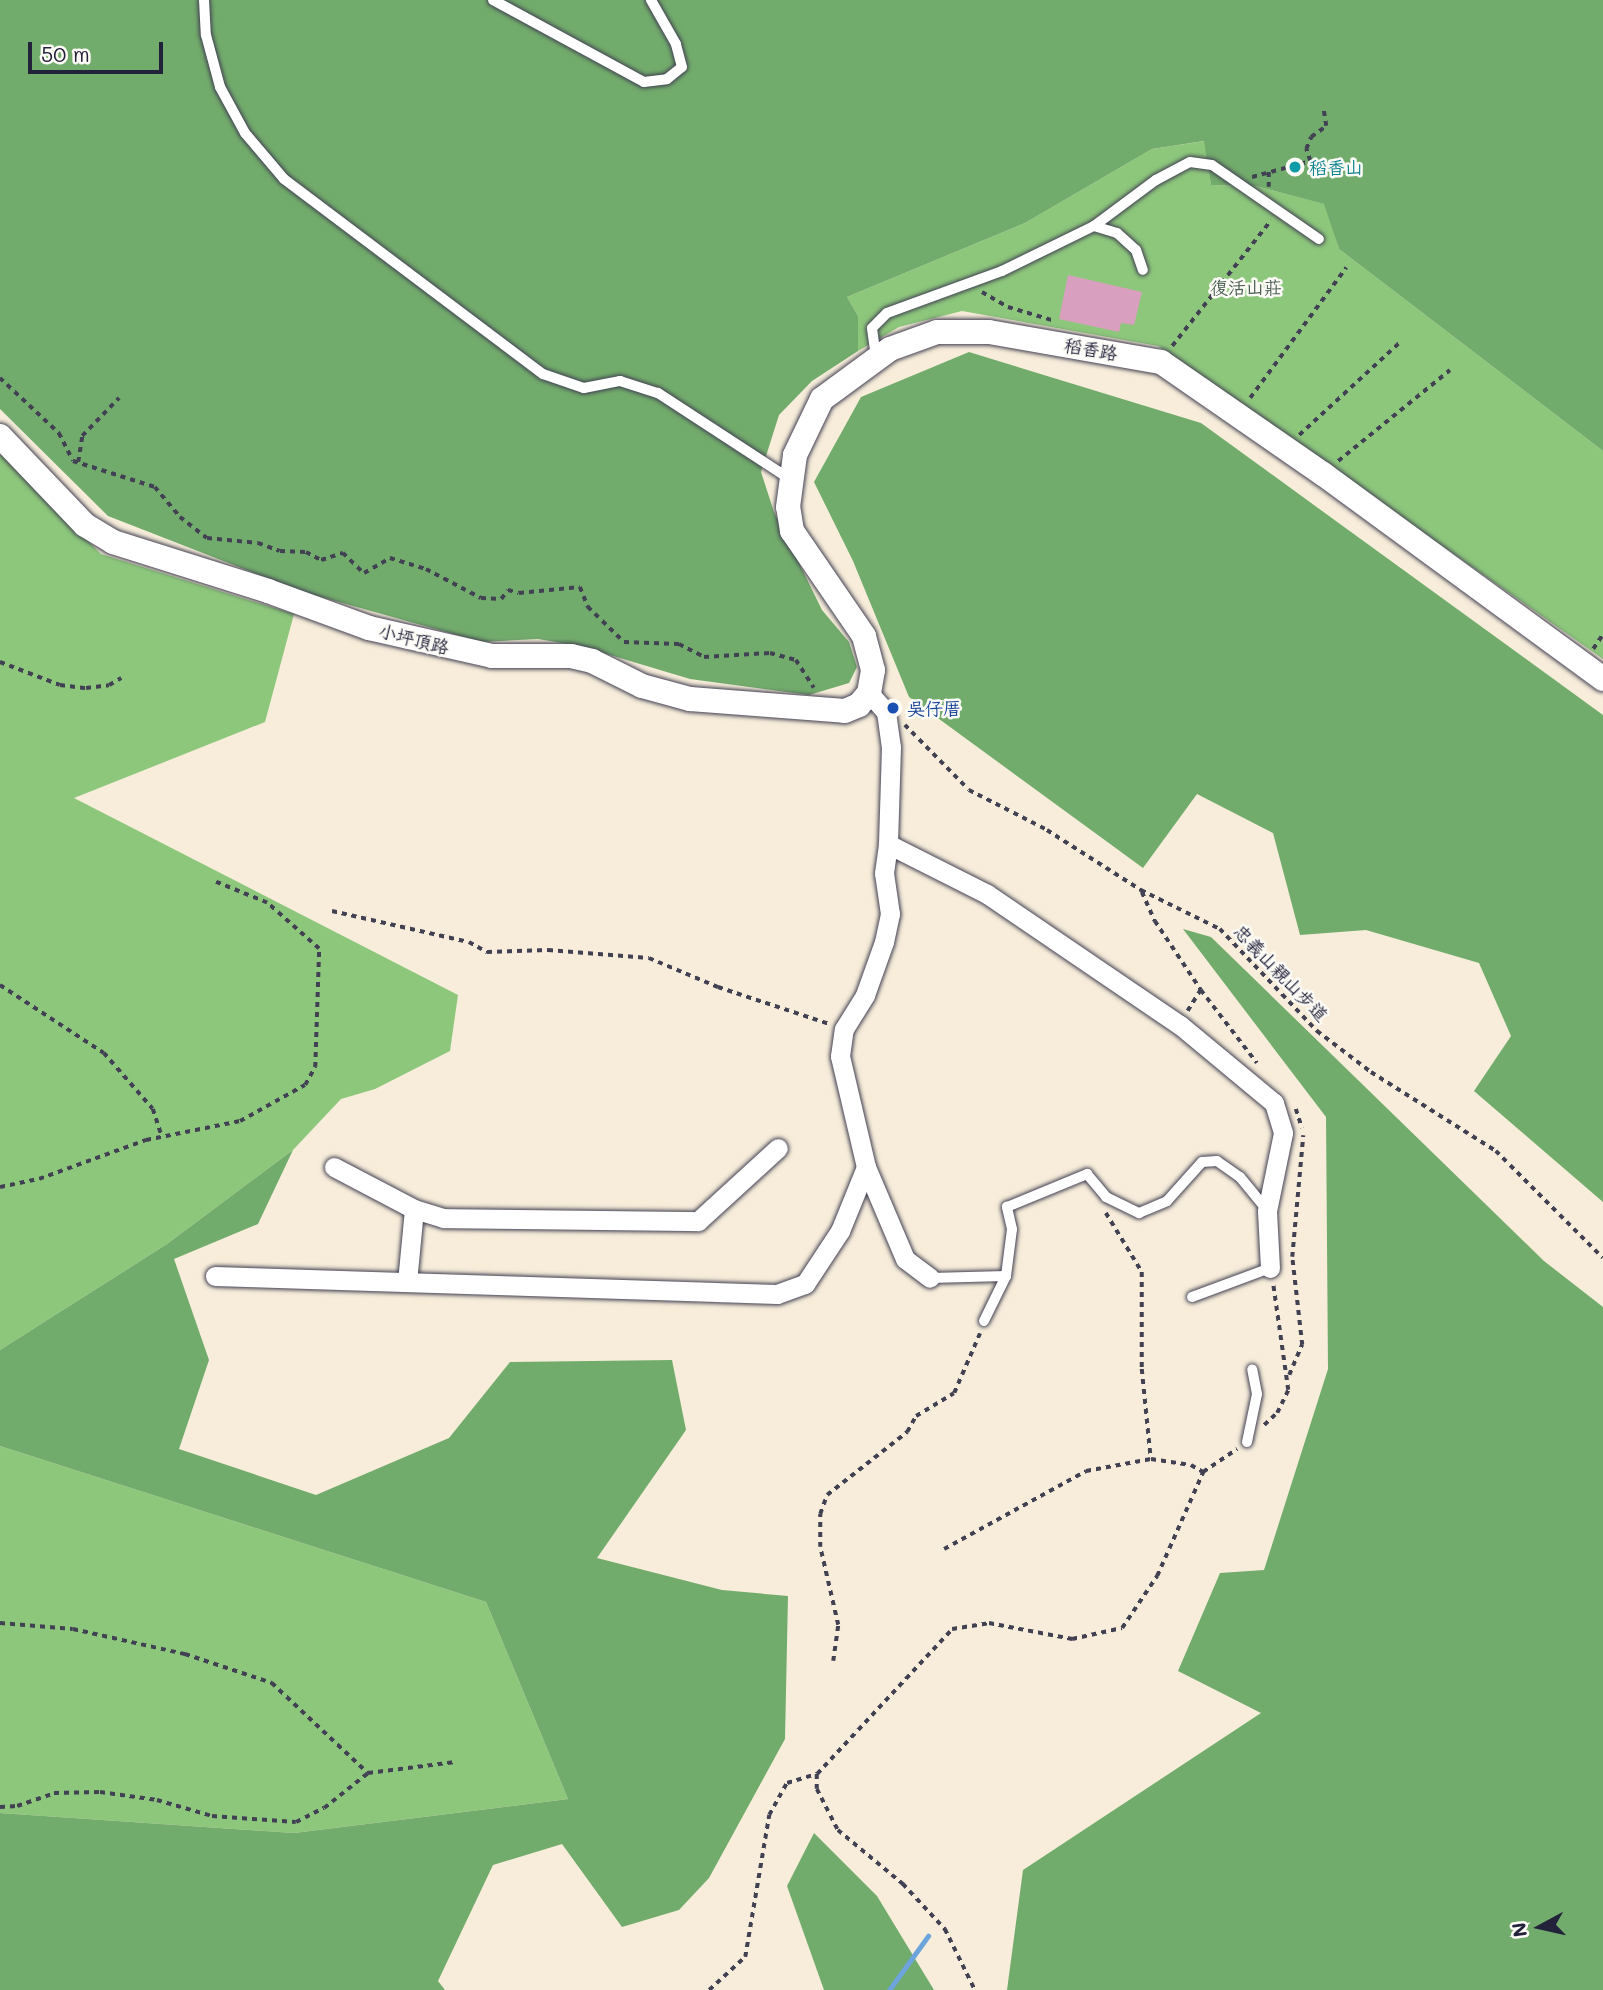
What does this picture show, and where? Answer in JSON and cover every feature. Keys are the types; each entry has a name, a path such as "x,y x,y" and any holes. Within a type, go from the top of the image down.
{"street":[{"name":"稻香路","path":"869,693 873,670 864,636 792,531 790,479 802,436 822,399 876,358 916,337 965,331 1161,362 1238,413 1603,679"},
{"name":"小坪頂路","path":"0,436 85,525 113,542 268,591 369,628 492,656 571,656 592,661 642,686 690,699 829,710 859,705 869,693"},
{"path":"869,693 886,712 891,747 888,844 884,873 890,914 884,942 865,995 844,1028 840,1056 866,1167 905,1259 930,1278"},
{"path":"888,844 987,894 1180,1025 1274,1103 1283,1133 1267,1211 1270,1268"},
{"path":"334,1167 414,1209 443,1218 698,1221 778,1148"},
{"path":"215,1276 777,1294 805,1284 840,1231 866,1167"},
{"path":"407,1282 414,1209"}],"lane":[{"path":"204,0 206,35 220,87 245,134 284,179 543,374 584,388 620,381 658,393 790,479"},
{"path":"494,0 644,82 667,79 682,67 676,44 651,0"},
{"path":"876,358 872,328 876,319 979,281 1094,226 1156,180 1201,160 1279,209 1319,239"},
{"path":"1094,226 1117,233 1136,250 1143,270"},
{"path":"984,1321 1006,1276 1012,1229 1007,1207 1087,1174 1106,1197 1139,1213 1167,1201 1202,1162 1217,1161 1240,1177 1267,1211"},
{"path":"1192,1297 1270,1268"},
{"path":"930,1278 1006,1276"},
{"path":"1247,1442 1257,1394 1252,1369"}],"path":[{"path":"1269,172 1310,161 1306,149 1311,137 1326,126 1323,106"},
{"path":"1161,362 1279,209"},
{"path":"1238,413 1346,268"},
{"path":"979,281 982,294 990,299 1060,322"},
{"path":"1284,448 1399,343"},
{"path":"1323,474 1450,370"},
{"path":"0,377 14,387 25,403 36,408 59,433 73,461 155,487 180,517 207,538 258,543 321,560 343,554 364,573 390,558 426,569 481,598 501,599 508,590 519,593 580,587 588,607 624,642 679,644 704,657 770,653 796,660 829,710"},
{"path":"78,462 82,436 119,398"},
{"path":"0,662 60,685 86,688 121,678"},
{"name":"忠義山親山步道","path":"886,712 937,754 969,790 1047,830 1141,890 1220,929 1317,1031 1371,1072 1496,1151 1603,1258"},
{"path":"0,1188 162,1136 240,1121 305,1085 315,1067 319,949 267,903 213,881"},
{"path":"1141,890 1155,921 1201,990 1180,1025"},
{"path":"332,911 469,942 487,952 548,950 649,958 718,987 844,1028"},
{"path":"0,985 104,1053 153,1109 162,1136"},
{"path":"1106,1197 1106,1214 1142,1272 1142,1369 1150,1459"},
{"path":"709,1990 745,1956 769,1815 787,1783 817,1774 952,1629 989,1623 1072,1639 1122,1628 1157,1576 1203,1472 1247,1442 1277,1413 1289,1390 1270,1268"},
{"path":"833,1661 838,1625 820,1547 820,1514 828,1494 907,1433 916,1416 954,1393 971,1362 984,1321"},
{"path":"944,1549 1086,1471 1150,1459 1191,1465 1203,1472"},
{"path":"0,1623 73,1629 185,1654 272,1683 368,1773"},
{"path":"0,1807 17,1806 54,1793 100,1792 157,1800 212,1816 296,1822 324,1808 368,1773 455,1762"},
{"path":"817,1774 817,1789 838,1830 903,1884 945,1929 975,1990"}],"green space":[{"path":"0,0 1603,0 1603,451 1339,249 1324,204 1256,186 1211,185 1204,141 1152,149 1025,223 847,297 858,316 858,351 812,381 779,415 761,472 774,512 822,610 849,642 857,667 849,683 809,695 690,679 580,646 538,639 482,642 303,592 108,516 0,409"},
{"name":"復活山莊","path":"1205,141 1211,185 1256,186 1325,204 1339,249 1603,451 1603,659 1158,346 962,311 899,327 858,351 858,316 847,297 1025,223 1152,149"},
{"path":"969,352 1201,423 1603,715 1603,1202 1474,1091 1511,1036 1479,963 1366,930 1300,935 1273,833 1197,794 1143,868 909,697 853,561 814,482 861,397"},
{"path":"0,453 101,554 294,614 265,722 74,798 458,995 450,1051 375,1089 341,1099 293,1150 167,1244 0,1350"},
{"path":"1183,929 1211,937 1544,1261 1603,1307 1603,1990 1007,1990 1023,1870 1261,1713 1178,1671 1220,1573 1264,1570 1328,1369 1326,1117"},
{"path":"293,1150 258,1224 174,1259 209,1360 179,1449 316,1495 449,1438 510,1362 672,1360 686,1430 597,1558 722,1590 788,1596 785,1739 709,1878 679,1910 622,1927 562,1844 493,1865 438,1981 445,1990 0,1990 0,1813 294,1833 568,1799 486,1602 0,1446 0,1350 167,1244"},
{"path":"0,1446 486,1602 568,1799 294,1833 0,1813"},
{"path":"814,1833 877,1896 934,1990 824,1990 787,1886"}],"building":[{"path":"1068,275 1142,292 1134,325 1121,323 1119,332 1059,319"}],"waterway":[{"path":"889,1990 928,1936"}],"place":[{"name":"稻香山","path":"1295,167"},
{"name":"吳仔厝","path":"893,708"}]}
